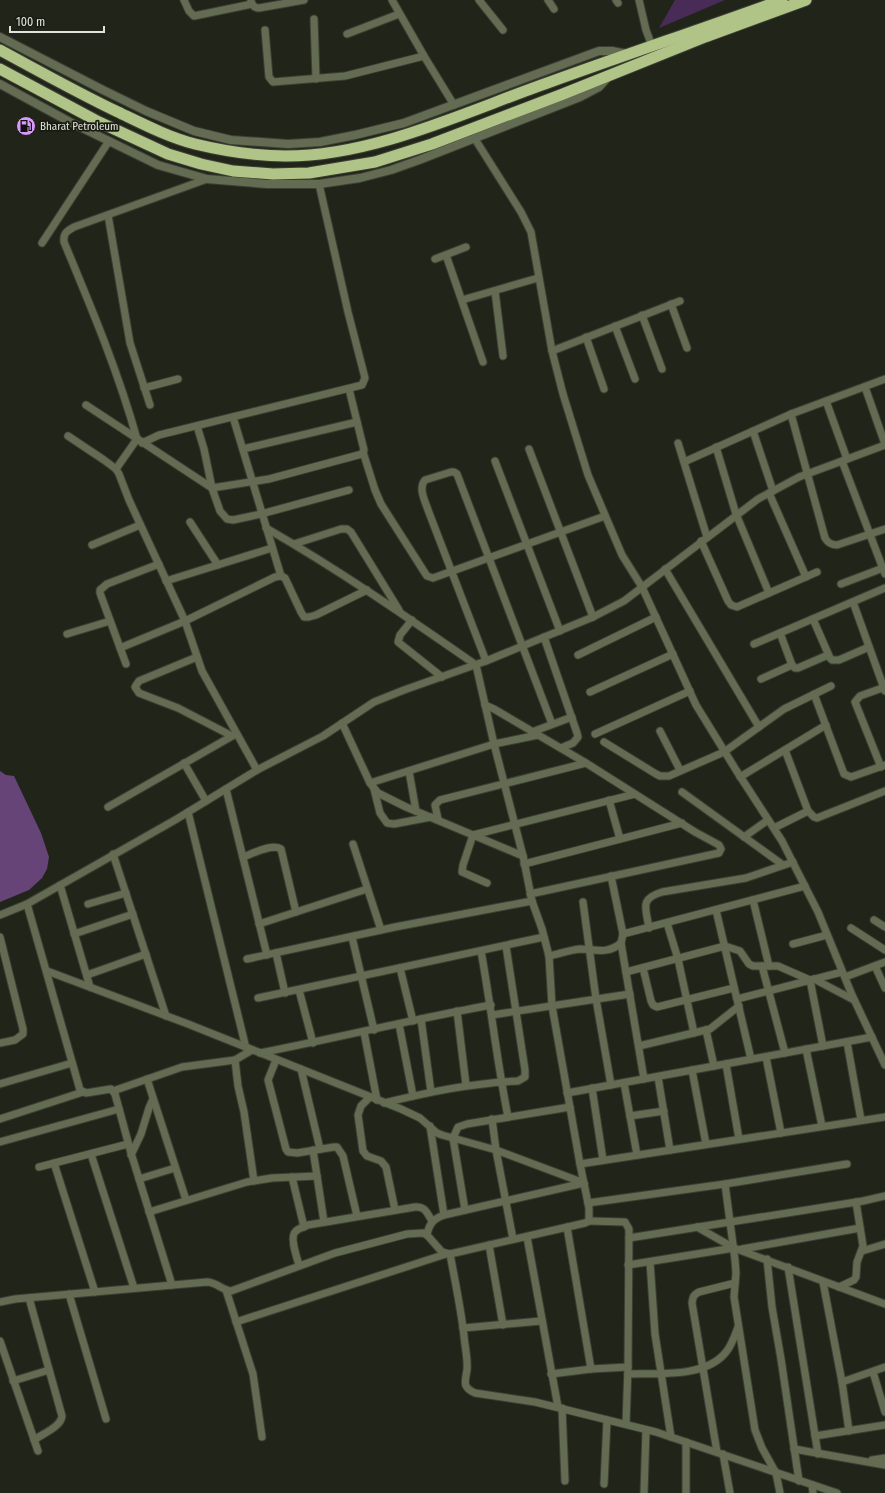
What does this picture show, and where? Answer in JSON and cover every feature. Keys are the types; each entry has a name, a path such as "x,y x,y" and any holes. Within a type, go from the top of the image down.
{"highway":[{"path":"0,50 87,98 164,134 195,144 224,150 287,156 352,148 384,141 458,117 509,96 782,0"},
{"path":"0,69 98,122 168,154 233,171 273,174 309,173 375,162 439,141 609,76 705,37 806,0"}],"street":[{"path":"184,0 189,11 194,16 251,2 255,8 259,8 304,0"},
{"path":"392,0 454,105"},
{"path":"480,0 503,30"},
{"path":"548,0 554,9"},
{"path":"639,0 646,30 652,46"},
{"path":"347,34 399,14"},
{"path":"314,19 316,79"},
{"path":"265,30 269,77 271,81 345,76 424,56"},
{"path":"0,37 146,111 194,131 231,140 288,144 320,142 404,123 599,51 612,51 628,54"},
{"path":"0,84 70,122 158,165 207,179 266,184 319,184 360,178 391,170 475,139 580,97 599,87 609,76"},
{"path":"475,139 527,223 533,240 538,278 552,351 588,475 622,555 642,587 696,705 724,752 774,828 793,862 818,912 854,1000 885,1065"},
{"path":"42,243 109,141"},
{"path":"140,441 110,355 64,242 63,236 66,231 207,179"},
{"path":"116,468 140,441 349,389 362,385 365,381 319,184"},
{"path":"108,215 129,336 150,405"},
{"path":"435,259 466,247"},
{"path":"446,254 483,362"},
{"path":"462,300 538,278"},
{"path":"494,291 503,356"},
{"path":"552,351 680,301"},
{"path":"671,304 687,348"},
{"path":"642,315 662,369"},
{"path":"615,326 635,379"},
{"path":"586,337 604,389"},
{"path":"144,388 178,379"},
{"path":"684,462 791,414 885,379"},
{"path":"0,915 27,904 188,812 257,770 323,736 374,702 486,661 593,617 624,601 736,514 758,499 808,474 885,444 865,387"},
{"path":"349,389 364,450 363,452 375,490 381,504 427,576 433,578 452,572 605,516"},
{"path":"826,401 844,460 884,571 841,584"},
{"path":"86,405 212,488 253,482 284,475 358,455 363,452"},
{"path":"791,414 825,538 828,542 832,545 837,545 885,529"},
{"path":"233,417 261,514 281,576 285,578 288,583 300,612 304,617 309,618 367,590"},
{"path":"243,449 357,422"},
{"path":"197,426 204,449 212,488 220,511 227,519 233,520 261,514 349,490"},
{"path":"753,431 771,492 806,577"},
{"path":"68,436 116,468 140,525 185,621 207,681 234,735 257,770"},
{"path":"678,443 704,539 728,601 732,605 737,607 817,572"},
{"path":"716,447 736,514 768,594"},
{"path":"529,450 593,617"},
{"path":"496,461 560,631"},
{"path":"486,661 422,488 425,480 451,472 457,474 552,724"},
{"path":"190,522 218,565"},
{"path":"92,545 140,525"},
{"path":"266,528 367,590 476,665 531,898 549,956 552,1006 588,1202 590,1216 589,1221"},
{"path":"294,544 341,529 347,529 351,532 400,612"},
{"path":"166,581 272,548"},
{"path":"126,664 100,593 102,588 159,564"},
{"path":"665,569 759,727"},
{"path":"120,648 185,621 275,577 281,576"},
{"path":"754,644 885,588"},
{"path":"814,694 843,770 847,776 851,777 883,766 855,702 860,696 885,688 853,602"},
{"path":"578,655 656,617"},
{"path":"813,619 828,655 832,660 835,661 869,648"},
{"path":"412,620 400,635 398,642 442,677"},
{"path":"67,634 110,622"},
{"path":"780,634 792,665 795,668 828,655"},
{"path":"544,637 578,737 573,743 561,748"},
{"path":"590,692 672,654"},
{"path":"197,657 138,681 135,687 136,690 139,693 178,708 234,735"},
{"path":"761,679 792,665"},
{"path":"604,742 660,776 669,776 724,752 784,709 830,686"},
{"path":"596,734 690,691"},
{"path":"247,959 531,898 611,876 720,851 721,847 718,845 561,748 485,705"},
{"path":"372,786 408,771 494,744 535,734 552,724 572,717"},
{"path":"342,723 372,786 380,813 387,823 394,824 434,818"},
{"path":"740,777 826,726"},
{"path":"660,731 680,770"},
{"path":"108,807 234,735"},
{"path":"785,750 808,811 810,815 817,818 885,791"},
{"path":"184,763 206,801"},
{"path":"434,818 435,805 440,800 586,764"},
{"path":"408,771 416,811"},
{"path":"372,786 378,793 473,835 523,860 620,839 682,823"},
{"path":"226,789 267,955"},
{"path":"682,792 783,865"},
{"path":"473,835 635,794"},
{"path":"609,800 620,839"},
{"path":"774,828 808,811"},
{"path":"188,812 249,1049"},
{"path":"744,837 768,820"},
{"path":"473,835 462,865 462,872 487,884"},
{"path":"352,844 380,930"},
{"path":"243,857 270,848 281,849 296,912"},
{"path":"113,854 166,1016"},
{"path":"649,928 646,901 649,897 662,892 746,878 793,862"},
{"path":"611,876 623,934 621,943 644,1079"},
{"path":"60,885 90,987"},
{"path":"623,934 805,886"},
{"path":"259,924 367,889"},
{"path":"88,904 126,893"},
{"path":"753,900 766,966 768,991 785,1053"},
{"path":"583,902 596,999 611,1085"},
{"path":"27,904 80,1090 83,1092"},
{"path":"716,910 751,1059"},
{"path":"74,934 132,914"},
{"path":"874,920 885,927"},
{"path":"667,923 678,959 694,1033"},
{"path":"851,928 885,950"},
{"path":"793,944 827,935"},
{"path":"0,937 23,1034 15,1040 0,1042"},
{"path":"352,937 374,1030"},
{"path":"258,998 544,937"},
{"path":"549,956 580,949 604,951 613,949 621,943"},
{"path":"381,1101 466,1085 518,1081 525,1077 526,1074 506,946"},
{"path":"626,972 725,946 740,951 750,964 778,966 854,1000"},
{"path":"481,951 491,1005 501,1082 508,1117"},
{"path":"276,953 285,993"},
{"path":"86,975 146,954"},
{"path":"639,1046 714,1028 738,1003 768,991 812,980 844,975 885,962"},
{"path":"875,966 885,988"},
{"path":"400,968 412,1021"},
{"path":"643,968 653,1005 661,1006 734,988"},
{"path":"47,971 166,1016 411,1113 430,1126 437,1133 496,1150 584,1183"},
{"path":"812,980 823,1046"},
{"path":"299,990 312,1043"},
{"path":"492,1015 630,994"},
{"path":"260,1053 491,1005"},
{"path":"457,1011 466,1085"},
{"path":"421,1019 431,1092"},
{"path":"399,1024 413,1096"},
{"path":"706,1030 714,1066"},
{"path":"364,1032 381,1101"},
{"path":"567,1093 872,1037"},
{"path":"847,1042 861,1120"},
{"path":"0,1119 83,1092 86,1093 108,1089 113,1091 182,1067 235,1060 249,1049"},
{"path":"806,1049 822,1126"},
{"path":"766,1056 781,1133"},
{"path":"235,1060 254,1181"},
{"path":"276,1060 268,1080 284,1144 288,1152 292,1153 337,1147 341,1152 356,1216"},
{"path":"0,1084 72,1063"},
{"path":"726,1064 739,1139"},
{"path":"301,1069 317,1150 317,1176 324,1222"},
{"path":"692,1070 706,1144"},
{"path":"658,1077 670,1150"},
{"path":"147,1079 186,1200"},
{"path":"624,1083 637,1155"},
{"path":"592,1088 603,1160"},
{"path":"113,1091 131,1155 172,1285"},
{"path":"370,1097 361,1106 358,1114 363,1152 367,1156 381,1161 386,1167 395,1210"},
{"path":"131,1155 141,1134 153,1099"},
{"path":"465,1210 453,1138 456,1130 461,1125 570,1107"},
{"path":"0,1142 119,1109"},
{"path":"630,1116 664,1112"},
{"path":"580,1164 885,1116"},
{"path":"492,1120 496,1150 514,1240"},
{"path":"430,1126 444,1215"},
{"path":"39,1167 128,1144"},
{"path":"91,1154 134,1288"},
{"path":"54,1163 95,1292"},
{"path":"588,1202 725,1184 847,1164"},
{"path":"139,1179 175,1168"},
{"path":"149,1212 239,1184 292,1177 317,1176"},
{"path":"292,1177 304,1227"},
{"path":"427,1235 432,1221 444,1215 584,1183"},
{"path":"725,1184 730,1222 737,1249 734,1297 755,1430 758,1439 776,1473 780,1493"},
{"path":"629,1238 885,1197"},
{"path":"839,1287 854,1280 856,1277 857,1262 862,1250 856,1202"},
{"path":"299,1265 292,1237 295,1231 304,1227 356,1216 420,1206 427,1211 432,1221"},
{"path":"236,1322 448,1254 514,1240 589,1221 625,1222 628,1224 629,1229 626,1424"},
{"path":"567,1227 591,1369"},
{"path":"696,1227 737,1249 885,1304"},
{"path":"628,1265 737,1249 860,1228"},
{"path":"0,1302 69,1294 212,1282 226,1290 235,1290 299,1265 335,1253 407,1234 423,1233 427,1235 442,1252 448,1254"},
{"path":"527,1236 551,1374 560,1408 564,1482"},
{"path":"862,1250 885,1244"},
{"path":"489,1245 502,1325"},
{"path":"448,1254 463,1328 467,1364 465,1383 466,1388 469,1390 475,1393 535,1402 626,1424 672,1437 837,1493"},
{"path":"767,1259 772,1307 799,1481"},
{"path":"650,1262 655,1334 672,1437"},
{"path":"788,1267 818,1454"},
{"path":"823,1282 842,1382 849,1431"},
{"path":"730,1493 720,1453 692,1303 694,1294 698,1292 735,1283"},
{"path":"226,1290 252,1374 257,1395 262,1437"},
{"path":"69,1294 106,1419"},
{"path":"29,1298 62,1419 59,1424 34,1440"},
{"path":"463,1328 542,1321"},
{"path":"551,1374 591,1369 661,1373 685,1372 714,1362 726,1352 738,1326"},
{"path":"1,1345 38,1451"},
{"path":"842,1382 885,1367"},
{"path":"13,1381 49,1370"},
{"path":"873,1372 885,1412"},
{"path":"604,1484 607,1420"},
{"path":"815,1436 885,1425"},
{"path":"644,1493 646,1430"},
{"path":"686,1442 686,1493"},
{"path":"794,1450 885,1465"},
{"path":"864,1461 885,1458"},
{"path":"812,1485 813,1493"}],"shaded area":[{"path":"675,0 725,0 659,28"},
{"path":"0,771 6,775 14,776 41,833 49,857 47,869 42,878 29,890 0,902"}],"place":[{"name":"Bharat Petroleum","path":"26,126"}]}
